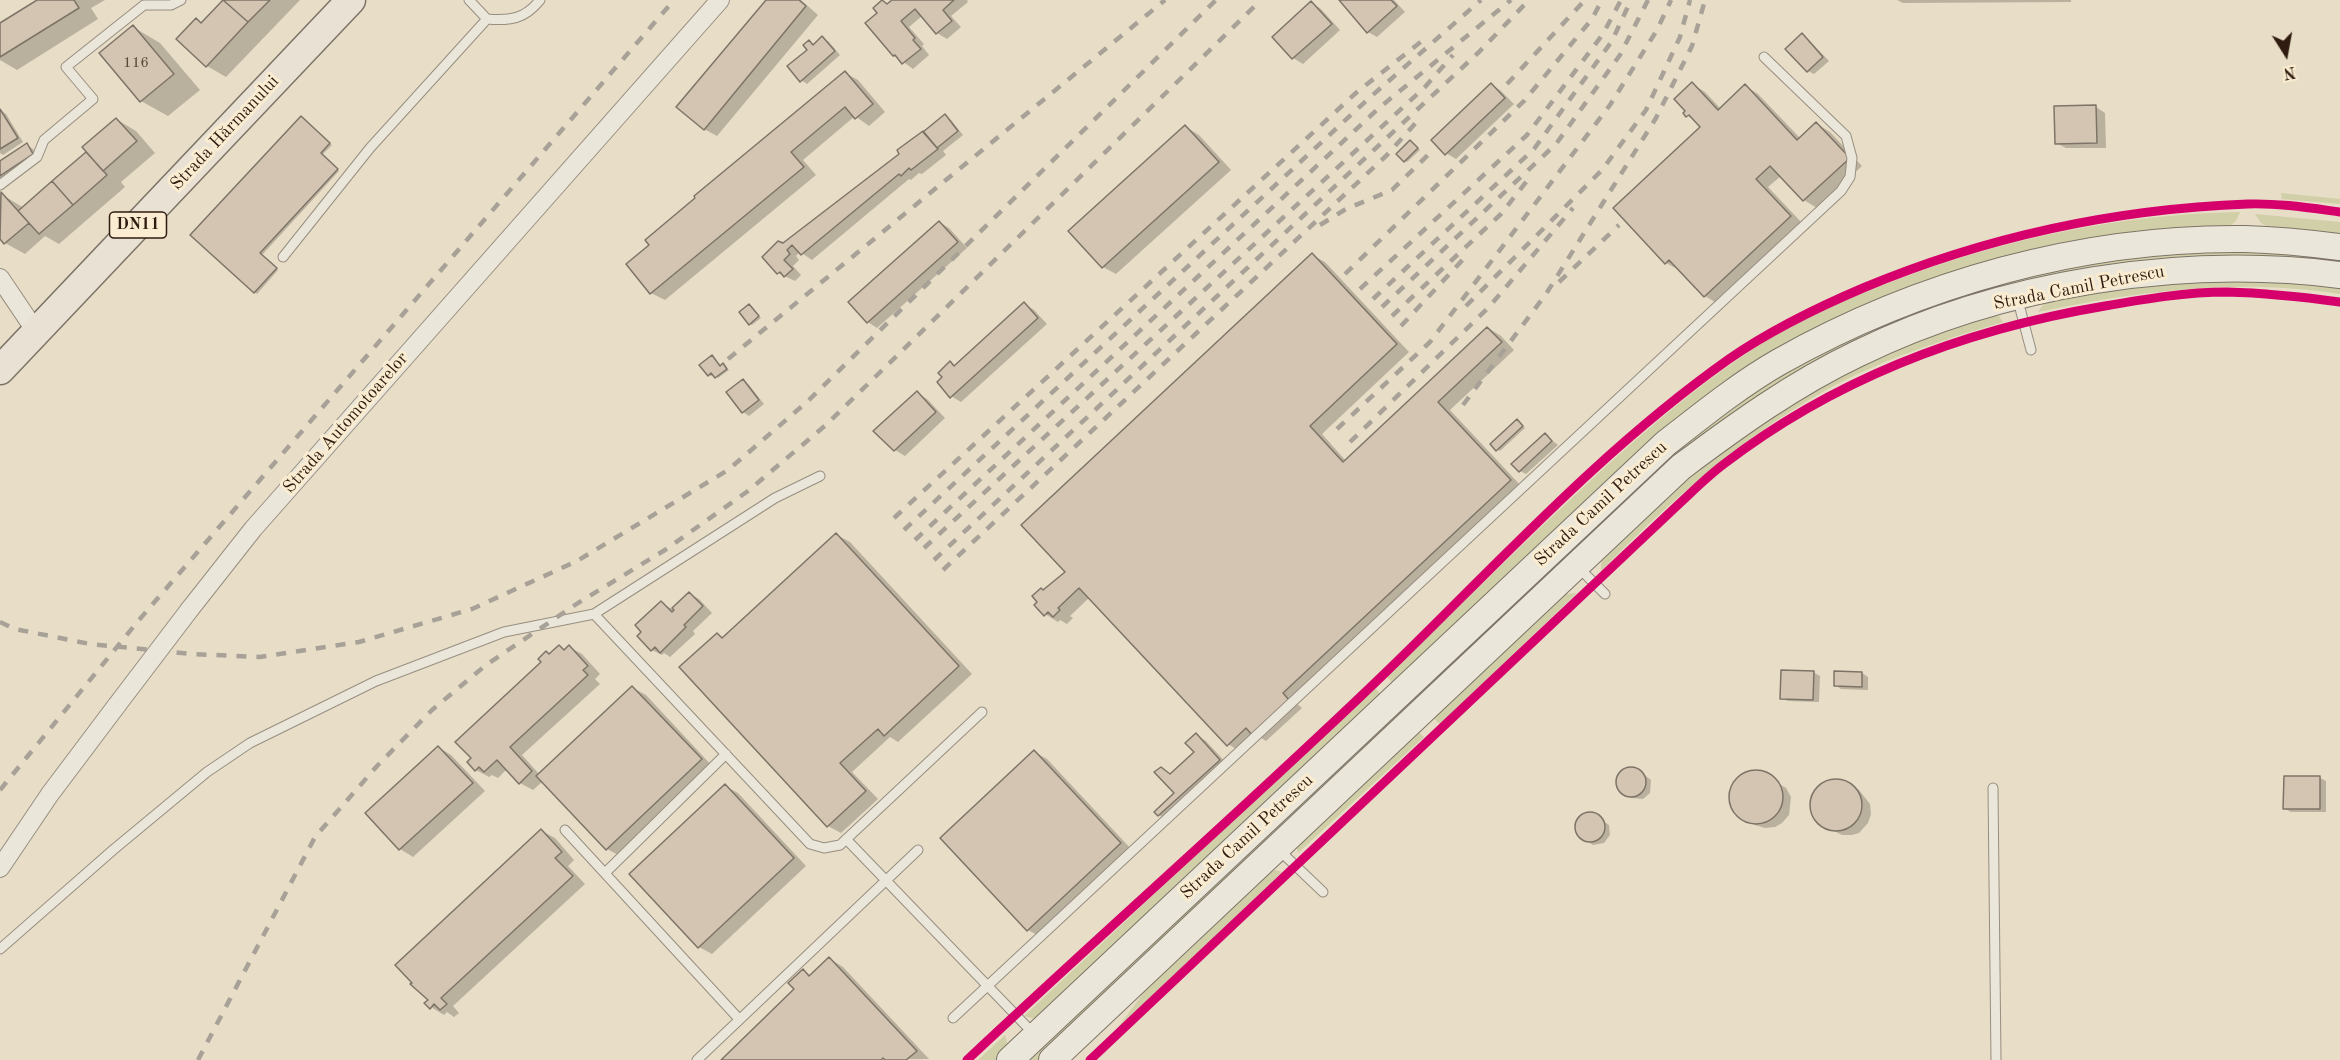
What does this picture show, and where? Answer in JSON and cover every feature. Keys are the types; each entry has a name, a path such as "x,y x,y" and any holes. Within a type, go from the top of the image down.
{"main road":[{"name":"Strada Hărmanului","path":"0,370 351,0"}],"street":[{"name":"Strada Automotoarelor","path":"0,868 50,794 253,529 720,0"},
{"name":"Strada Camil Petrescu","path":"1010,1060 1665,444 1722,400 1778,363 1840,330 1911,300 1977,278 2037,262 2109,249 2198,241 2245,239 2340,247"},
{"name":"Strada Camil Petrescu","path":"1052,1060 1681,467 1734,427 1793,389 1857,354 1914,329 2017,297 2108,279 2172,270 2232,267 2340,274"},
{"path":"0,278 37,333"}],"lane":[{"path":"0,185 37,157 44,140 93,99 66,67 144,5 171,5 182,0"},
{"path":"469,0 487,19 509,21 533,9 540,0"},
{"path":"283,257 370,148 487,19"},
{"path":"953,1018 1841,191 1850,177 1852,158 1846,136 1764,57"},
{"path":"2017,297 2031,350"},
{"path":"0,949 113,850 207,772 250,742 376,681 504,632 594,614 775,498 820,477"},
{"path":"1576,566 1605,594"},
{"path":"594,614 810,844 824,848 840,845 982,712"},
{"path":"604,873 726,754"},
{"path":"1993,788 1996,1060"},
{"path":"565,831 739,1019"},
{"path":"846,839 986,987 1036,1036"},
{"path":"1277,848 1323,892"},
{"path":"697,1060 918,850"}],"shaded area":[{"path":"2281,193 2340,199 2340,204 2282,199"},
{"path":"2240,212 2236,221 2227,228 1819,328 1397,687 1386,676 1647,430 1733,363 1794,324 1891,282 2019,241 2106,224 2151,218"},
{"path":"2255,214 2340,222 2340,237 2271,229 2261,223"},
{"path":"2265,248 2340,255 2340,264 2265,256 2180,257 2110,265 2034,280 1817,361 1743,406 1666,466 1618,508 1413,706 1407,699 1703,425 1815,353 1974,286 2108,257"},
{"path":"2239,278 2340,285 2340,294 2263,287 2188,289 2114,298 2038,312 2045,302 2120,286"},
{"path":"1990,314 1999,316 2003,322 1892,359 1849,378 1796,408 1737,449 1680,495 1601,571 1605,551 1705,462 1750,427 1874,357"},
{"path":"1577,593 1440,724 1432,717 1549,603 1565,594"},
{"path":"1375,688 1385,699 1047,1015 1035,1019 1024,1016"},
{"path":"1397,714 1403,720 1040,1060 1026,1060"},
{"path":"1416,730 1424,737 1298,853 1296,844"},
{"path":"1275,870 1282,872 1114,1033 1147,988 1262,876"},
{"path":"1005,1035 1007,1048 1001,1060 978,1060"}],"building":[{"path":"37,0 74,0 79,8 0,57 0,23"},
{"path":"223,0 248,22 206,67 176,39 196,18 201,23"},
{"path":"223,0 270,0 248,22"},
{"path":"766,0 799,0 806,6 704,130 676,107"},
{"path":"882,0 887,4 892,0 954,0 943,10 952,21 936,34 915,9 901,21 921,49 902,64 865,23 877,13 873,8"},
{"path":"1339,0 1391,0 1397,6 1367,33"},
{"path":"1311,1 1332,24 1292,59 1272,37"},
{"path":"133,25 174,74 140,102 99,53"},
{"path":"1802,33 1823,57 1807,72 1785,49"},
{"path":"822,36 835,51 800,82 787,66 807,50 803,45 809,40 813,45"},
{"path":"845,71 873,104 855,119 845,107 791,152 804,167 650,294 626,264 649,245 645,240 695,198 694,196"},
{"path":"1692,82 1718,110 1745,84 1797,140 1816,122 1850,158 1803,201 1770,166 1756,179 1791,216 1704,297 1669,260 1665,264 1613,208 1700,127 1689,115 1686,117 1683,113 1685,111 1674,99"},
{"path":"1491,83 1505,98 1445,155 1431,140"},
{"path":"2096,105 2097,143 2055,144 2054,106"},
{"path":"0,109 18,138 0,149"},
{"path":"945,114 958,131 937,148 923,132"},
{"path":"301,116 330,143 321,153 338,169 260,253 277,268 254,293 190,235"},
{"path":"116,118 137,141 103,171 82,147"},
{"path":"1185,125 1219,162 1102,268 1068,231"},
{"path":"923,131 938,149 911,170 909,168 901,176 899,174 801,255 792,245 787,250 790,254 784,260 793,269 784,277 780,272 777,274 762,257 778,241 783,243 899,154 897,150"},
{"path":"1410,140 1418,148 1404,162 1396,154"},
{"path":"27,143 33,154 0,176 0,161"},
{"path":"86,152 107,175 73,205 52,181"},
{"path":"52,181 73,205 39,234 18,211"},
{"path":"1,192 29,223 4,244 0,239"},
{"path":"939,221 958,242 867,323 848,302"},
{"path":"1312,253 1397,344 1310,426 1343,462 1487,327 1502,342 1438,402 1511,480 1283,693 1289,700 1252,735 1246,728 1227,746 1079,588 1058,608 1060,610 1053,617 1048,612 1044,616 1034,605 1037,602 1032,596 1065,572 1021,525"},
{"path":"1024,302 1038,318 950,398 937,382 942,377 938,373 950,361 954,366"},
{"path":"749,304 759,316 749,325 739,312"},
{"path":"712,355 720,366 723,363 727,369 715,378 711,373 708,376 699,365"},
{"path":"743,379 759,400 742,413 726,392"},
{"path":"917,391 936,412 894,451 873,431"},
{"path":"1517,419 1523,426 1496,451 1490,444"},
{"path":"1545,433 1552,441 1519,472 1511,464"},
{"path":"836,533 959,666 884,736 878,729 840,763 866,791 827,827 679,667 717,633 722,638"},
{"path":"689,592 703,606 660,653 655,647 651,651 637,636 641,632 635,625 661,601 672,612 674,610 672,608"},
{"path":"559,645 564,650 569,645 588,666 583,670 588,675 510,747 532,771 519,784 497,760 484,772 479,767 475,771 467,762 471,758 455,742 541,662 538,659 546,651 549,654"},
{"path":"1781,670 1814,671 1813,700 1780,699"},
{"path":"1834,671 1862,672 1862,687 1834,686"},
{"path":"632,686 702,759 606,850 536,776"},
{"path":"1196,733 1220,760 1158,816 1154,812 1174,793 1154,772 1161,767 1170,774 1194,752 1185,743"},
{"path":"438,746 473,783 399,850 365,813"},
{"path":"1034,750 1121,843 1027,931 940,838"},
{"path":"1631,767 1642,771 1646,782 1642,793 1631,797 1620,793 1616,782 1620,771"},
{"path":"1756,770 1766,772 1775,778 1781,787 1783,797 1781,807 1775,816 1766,822 1756,824 1746,822 1737,816 1731,807 1729,797 1731,787 1737,778 1746,772"},
{"path":"2284,776 2320,776 2320,809 2283,809"},
{"path":"1836,779 1850,783 1858,791 1862,805 1858,819 1850,827 1836,831 1822,827 1814,819 1810,805 1814,791 1822,783"},
{"path":"725,784 794,858 698,948 629,874"},
{"path":"1590,812 1601,816 1605,827 1601,838 1590,842 1579,838 1575,827 1579,816"},
{"path":"541,829 562,852 555,858 573,876 441,998 447,1004 440,1010 434,1004 430,1009 424,1003 428,1000 410,984 412,983 395,965"},
{"path":"829,957 917,1051 906,1060 885,1060 883,1058 881,1060 721,1060 794,989 788,983 803,969 809,976"}],"railway":[{"path":"0,790 139,620 674,0"},
{"path":"728,359 1165,0"},
{"path":"0,622 15,629 90,644 192,654 260,657 359,642 472,609 577,561 728,470 808,401 1216,0"},
{"path":"198,1060 315,837 377,766 432,710 486,665 578,603 665,550 748,491 827,424 1261,0"},
{"path":"904,530 1367,100 1481,0"},
{"path":"915,540 1379,108 1511,0"},
{"path":"934,560 1479,52 1529,0"},
{"path":"1507,84 1585,0"},
{"path":"1345,274 1524,101 1592,19 1602,0"},
{"path":"1360,289 1527,135 1603,34 1621,0"},
{"path":"1373,299 1534,149 1612,41 1631,0"},
{"path":"1382,307 1556,144 1620,55 1648,0"},
{"path":"1337,429 1430,342 1610,105 1657,30 1671,0"},
{"path":"1466,306 1602,170 1646,110 1680,37 1690,0"},
{"path":"1463,405 1546,294 1656,118 1692,46 1705,0"},
{"path":"894,518 1357,92 1422,41"},
{"path":"924,548 1425,87 1453,55"},
{"path":"943,570 1387,155 1421,117"},
{"path":"1320,225 1346,209 1392,190 1432,151"},
{"path":"1392,316 1501,214 1530,177"},
{"path":"1350,442 1489,307 1573,208"},
{"path":"1559,282 1619,225"},
{"path":"1401,326 1469,253"}],"cycle path":[{"path":"967,1060 1381,677 1592,471 1682,394 1745,348 1811,312 1909,270 2003,240 2051,229 2149,212 2248,204 2282,205 2340,212"},
{"path":"1090,1060 1701,483 1767,433 1811,406 1857,382 1953,343 2054,316 2150,298 2212,292 2269,294 2340,302"}]}
